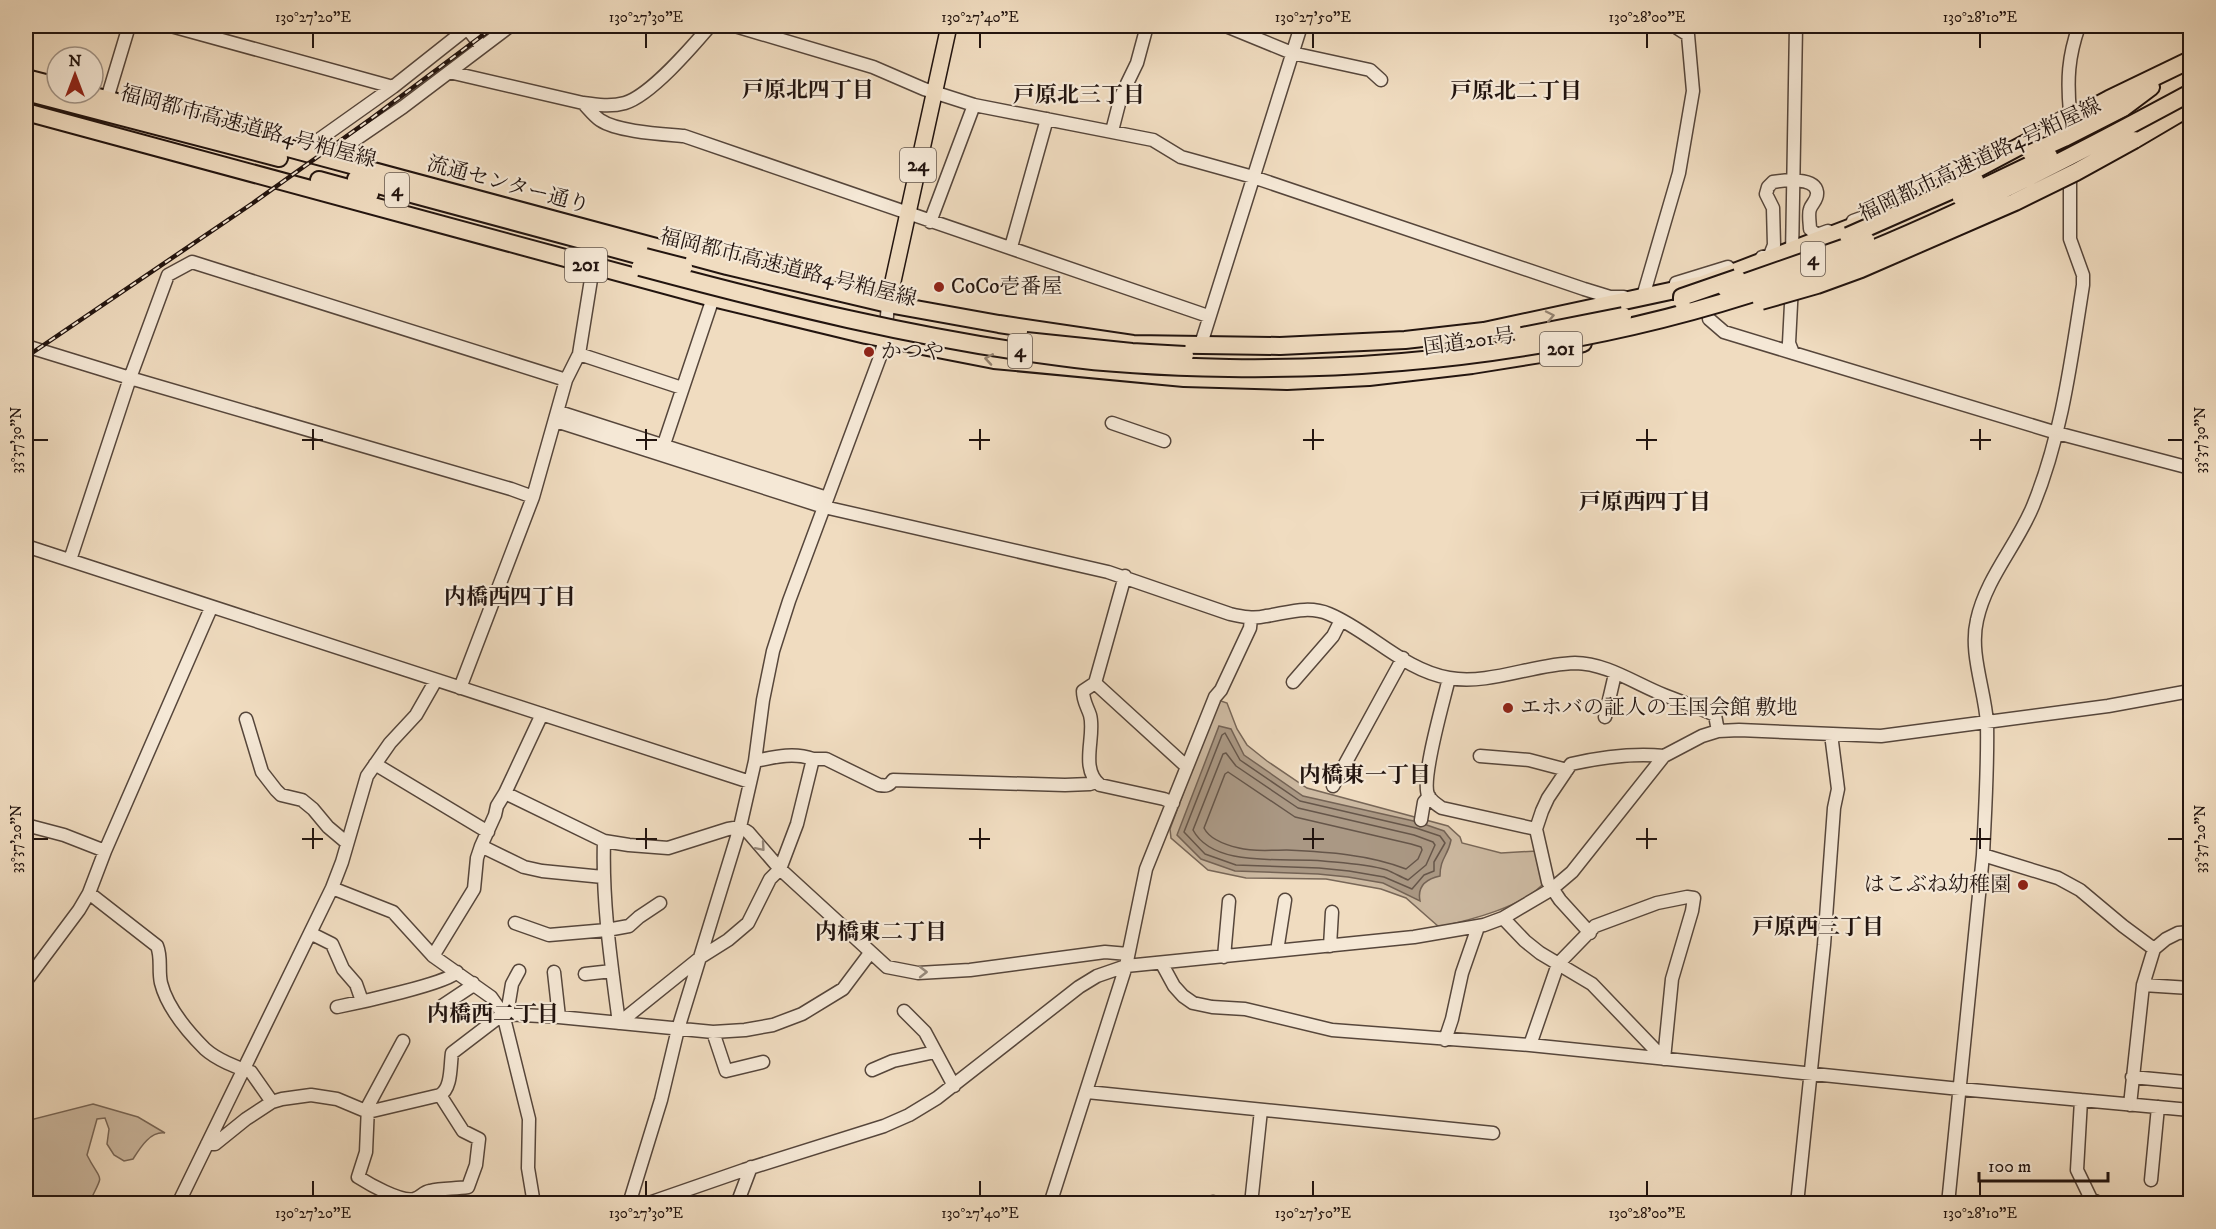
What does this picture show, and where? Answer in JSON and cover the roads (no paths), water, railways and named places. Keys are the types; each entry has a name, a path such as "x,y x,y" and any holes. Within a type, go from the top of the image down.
{"highway":[{"path":"1682,301 1682,297 1779,263 1895,216 2064,138 2123,108 2183,64"},
{"name":"国道201号","path":"888,304 999,324 1133,344 1280,346 1367,342 1484,331 1703,284 1792,251 1913,203 2109,99 2183,64"},
{"path":"26,78 45,83"},
{"name":"福岡都市高速道路4号粕屋線","path":"642,262 932,326 1065,346 1199,356 1282,357 1406,352 1485,342 1627,315 1741,284 1862,242 1950,204 2070,146 2190,81"},
{"name":"福岡都市高速道路4号粕屋線","path":"26,92 201,144 642,262 800,308 906,332 1059,357 1127,364 1284,369 1408,363 1548,343 1640,323"},
{"path":"1640,323 1713,305 1846,260 2003,192 2190,93"},
{"name":"流通センター通り","path":"107,99 300,153 727,266 888,304"},
{"name":"国道201号","path":"885,339 994,360 1185,378 1287,381 1369,377 1472,365 1546,353 1690,315 1843,267 1993,204 2190,99"},
{"name":"福岡都市高速道路4号粕屋線","path":"26,103 201,144"},
{"path":"1640,323 1711,314 1817,285 1861,269 2015,202 2076,172 2190,107"},
{"name":"201","path":"26,112 594,267 885,339"}],"main road":[{"name":"24","path":"888,304 949,26"}],"street":[{"path":"107,99 129,26"},
{"path":"171,26 393,87"},
{"path":"327,159 403,107 510,26"},
{"path":"449,72 583,103 602,106 626,103 638,96 681,60 710,26"},
{"path":"735,26 873,67 934,93 974,105 1153,140 1180,157 1252,177 1610,297 1644,293 1770,255 1774,246 1773,208 1766,194 1773,182 1808,182 1814,185 1817,191 1816,199 1809,210 1810,229 1817,235 1922,196 2070,113 2067,80 2070,55 2079,26"},
{"path":"1112,131 1121,96 1137,63 1147,26"},
{"path":"1226,26 1292,53 1370,70 1382,80"},
{"path":"1201,344 1301,26"},
{"path":"1644,293 1679,173 1693,91 1688,35 1674,26"},
{"path":"1794,353 1790,348 1788,336 1792,284 1796,26"},
{"path":"300,153 393,87 468,27 482,47"},
{"path":"583,103 599,120 612,125 648,133 684,136 1209,316"},
{"path":"930,222 974,105"},
{"path":"1011,247 1047,119"},
{"path":"1948,1203 1983,855 1987,722 1975,640 1976,621 2003,558 2032,508 2060,425 2083,285 2083,275 2070,239 2070,180"},
{"path":"70,560 130,378 168,276 192,262 566,380"},
{"path":"459,688 533,497 566,380 579,354 594,267"},
{"path":"662,450 712,298"},
{"path":"629,1203 661,1100 678,1029 740,827 755,760 763,700 773,651 789,601 885,339 888,304"},
{"path":"1709,319 1724,332 2057,434 2190,468"},
{"path":"26,346 533,497"},
{"path":"579,354 682,388"},
{"path":"557,416 826,503 1125,576 1230,614 1251,618 1302,609 1317,610 1341,620 1425,670 1449,678 1501,675 1555,664 1579,663 1604,668 1665,696 1715,715 1718,731"},
{"path":"1112,423 1164,441"},
{"path":"26,546 750,782"},
{"path":"1125,576 1095,683 1083,691 1084,702 1090,715 1091,772 1100,785 1173,803"},
{"path":"26,981 89,893 105,851 212,608"},
{"path":"1050,1203 1127,960 1146,869 1215,697 1221,690 1250,628 1251,618"},
{"path":"1293,682 1333,636 1341,620"},
{"path":"1333,786 1403,658"},
{"path":"1605,717 1615,674"},
{"path":"1449,678 1427,776 1429,795 1434,803 1442,808 1536,829"},
{"path":"178,1203 332,888 367,776 416,715 436,680"},
{"path":"1095,683 1187,767"},
{"path":"506,793 604,841 668,848 740,827 748,832 780,869 887,967 918,973 970,970 1105,952 1127,960 1162,964 1414,937 1478,927 1503,918 1552,889 1572,872 1664,756 1693,740 1718,731 1756,730 1881,736 2108,706 2190,691"},
{"path":"433,956 474,889 477,858 481,846 497,806 506,793 542,714"},
{"path":"246,719 262,772 276,790 281,795 303,800 328,827 347,843"},
{"path":"1797,1203 1824,945 1834,808 1838,789 1831,734"},
{"path":"1590,933 1548,882 1536,829 1542,811 1571,764 1593,759 1642,754 1664,756"},
{"path":"755,760 783,756 826,759 879,785 891,784 893,780 1065,785 1096,782"},
{"path":"1480,756 1529,760 1567,770"},
{"path":"619,1023 701,957 728,940 748,923 770,879 780,869 797,824 813,759"},
{"path":"375,764 488,832"},
{"path":"1421,820 1424,802 1429,795"},
{"path":"26,825 64,835 105,851"},
{"path":"604,841 603,877 607,930 619,1023"},
{"path":"481,846 524,867 603,877"},
{"path":"1983,855 2058,878 2080,890 2154,949"},
{"path":"332,888 393,912 433,956 491,997 505,1014 529,1119 528,1168 534,1203"},
{"path":"89,893 157,946 160,952 162,987 183,1023 207,1051 242,1070 251,1072 272,1102"},
{"path":"1530,1046 1558,964 1595,926 1657,903 1687,897 1694,898 1672,980 1664,1059"},
{"path":"1277,951 1285,900"},
{"path":"1224,957 1229,901"},
{"path":"515,923 549,934 607,930 630,926 660,903"},
{"path":"1330,946 1332,912"},
{"path":"1503,918 1525,941 1592,984 1664,1059"},
{"path":"1445,1040 1462,974 1478,927"},
{"path":"2130,1105 2143,985 2154,949 2178,933 2190,932"},
{"path":"310,933 332,944 343,969 356,984 362,1001"},
{"path":"207,1144 215,1144 246,1119 272,1102 282,1099 311,1095 337,1100 368,1112 440,1095 445,1092 448,1084 452,1053 505,1014 713,1032 745,1030 802,1014 843,988 870,953"},
{"path":"646,1203 751,1167 885,1126 938,1098 1079,987 1127,960"},
{"path":"1162,964 1174,986 1193,1003 1245,1009 1332,1030 1530,1046 2190,1110"},
{"path":"505,1014 519,971"},
{"path":"585,974 612,971"},
{"path":"337,1007 431,983 455,976 458,972"},
{"path":"554,972 559,1017"},
{"path":"442,1006 473,983"},
{"path":"2143,985 2190,988"},
{"path":"904,1011 925,1032 954,1086"},
{"path":"713,1032 726,1071 763,1062"},
{"path":"403,1041 368,1107 366,1152 358,1176 382,1191 402,1199 418,1201 429,1191 468,1187 476,1165 479,1139 462,1131 440,1095"},
{"path":"872,1070 892,1061 935,1052"},
{"path":"2132,1077 2185,1082"},
{"path":"1087,1092 1493,1133"},
{"path":"2081,1100 2077,1170 2091,1199 2101,1203"},
{"path":"2151,1180 2158,1107"},
{"path":"1251,1203 1261,1110"},
{"path":"737,1203 751,1167"}],"water":[{"path":"1219,726 1231,729 1244,755 1303,796 1418,822 1444,831 1451,840 1441,865 1440,876 1431,879 1421,887 1420,901 1383,883 1318,874 1235,871 1201,859 1177,835"}],"railway":[{"path":"26,357 253,203 495,26"}],"place":[{"name":"CoCo壱番屋","path":"939,287"},
{"name":"かつや","path":"869,352"},
{"name":"エホバの証人の王国会館 敷地","path":"1508,708"},
{"name":"はこぶね幼稚園","path":"2023,885"}],"district":[{"name":"戸原北四丁目","path":"808,90"},
{"name":"戸原北二丁目","path":"1516,91"},
{"name":"戸原北三丁目","path":"1079,95"},
{"name":"戸原西四丁目","path":"1645,502"},
{"name":"内橋西四丁目","path":"510,597"},
{"name":"内橋東一丁目","path":"1365,775"},
{"name":"戸原西三丁目","path":"1818,927"},
{"name":"内橋東二丁目","path":"881,932"},
{"name":"内橋西二丁目","path":"493,1014"}]}
